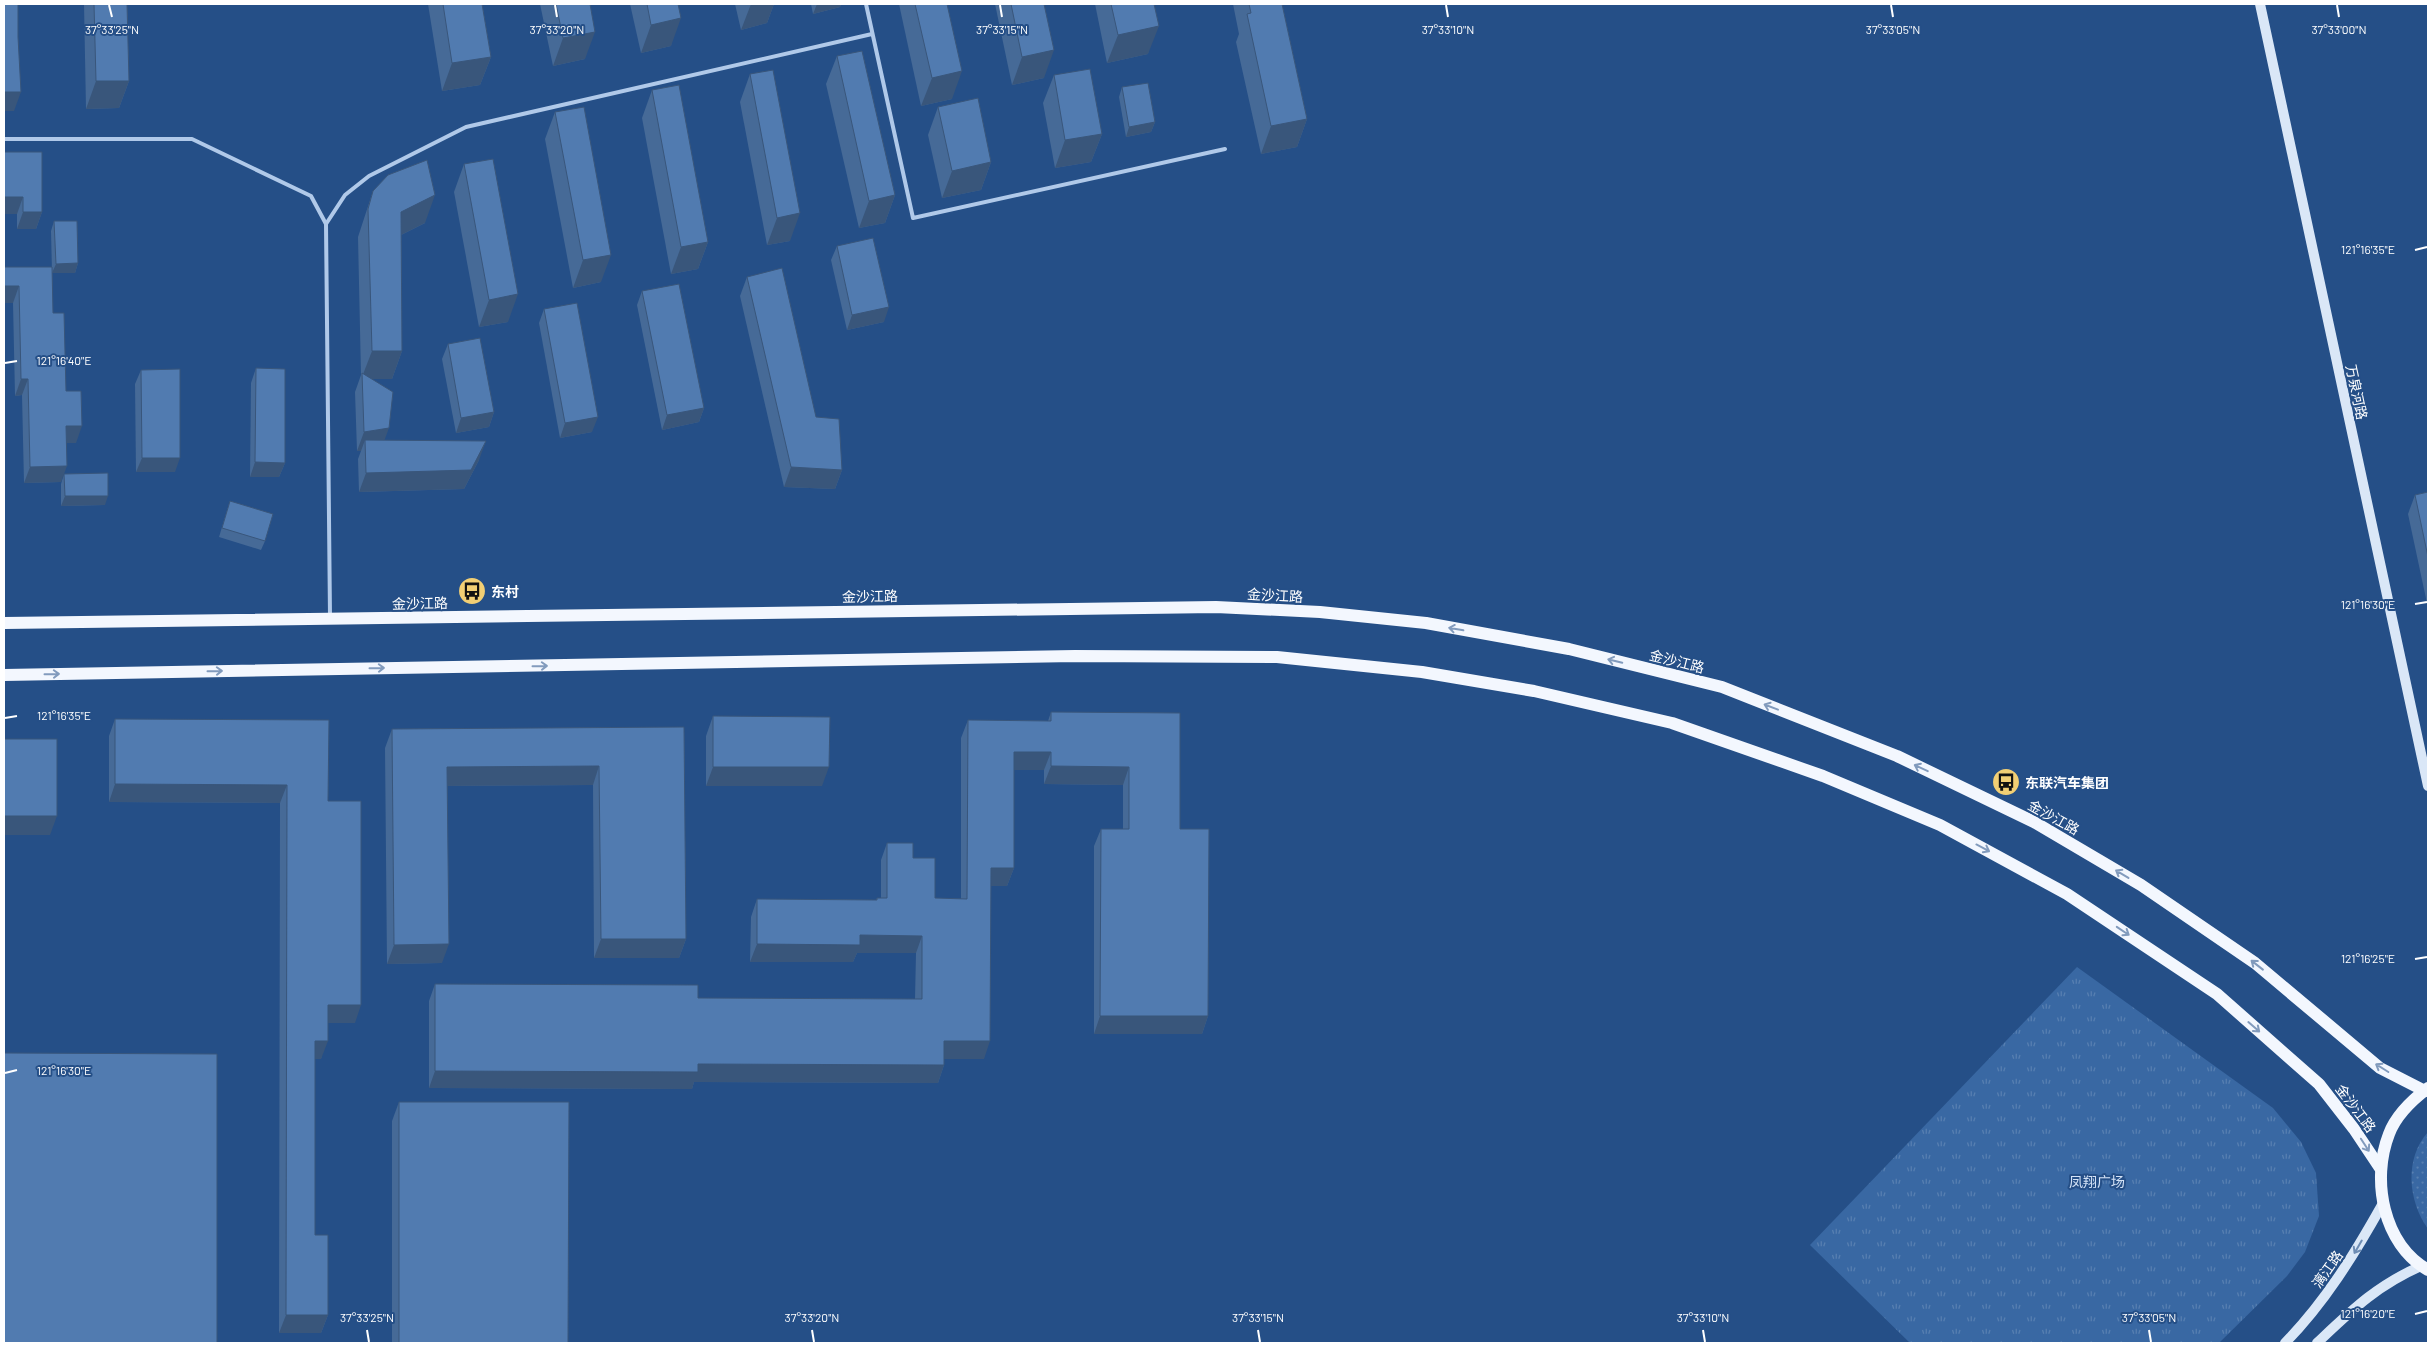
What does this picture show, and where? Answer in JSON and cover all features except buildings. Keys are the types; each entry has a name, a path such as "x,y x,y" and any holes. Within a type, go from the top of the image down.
{"main road":[{"name":"金沙江路","path":"4,623 1216,607 1320,612 1426,623 1568,649 1722,687 1897,756 2034,822 2141,885 2255,963 2380,1068 2427,1089"},
{"name":"金沙江路","path":"4,675 1075,656 1277,658 1422,672 1534,691 1672,722 1823,776 1940,825 2067,894 2217,994 2319,1084 2354,1129 2380,1168"},
{"path":"2425,1268 2397,1239 2382,1205 2380,1168 2389,1133 2409,1103 2427,1089"}],"street":[{"name":"万泉河路","path":"2260,4 2428,786"},
{"name":"漓江路","path":"2285,1343 2303,1324 2347,1268 2382,1205"},
{"path":"2316,1343 2368,1296 2394,1278 2425,1268"}],"lane":[{"path":"866,4 913,218 1225,149"},
{"path":"326,224 345,195 369,176 466,127 872,34"},
{"path":"4,140 192,139 311,196 326,224 330,618"}],"green space":[{"name":"凤翔广场","path":"2077,967 2273,1108 2301,1142 2316,1173 2319,1216 2305,1252 2287,1276 2219,1343 1910,1343 1810,1245"},
{"path":"2428,1132 2428,1229 2416,1206 2413,1193 2412,1167 2420,1143"}],"place":[{"name":"东村","path":"472,591"},
{"name":"东联汽车集团","path":"2006,782"}]}
